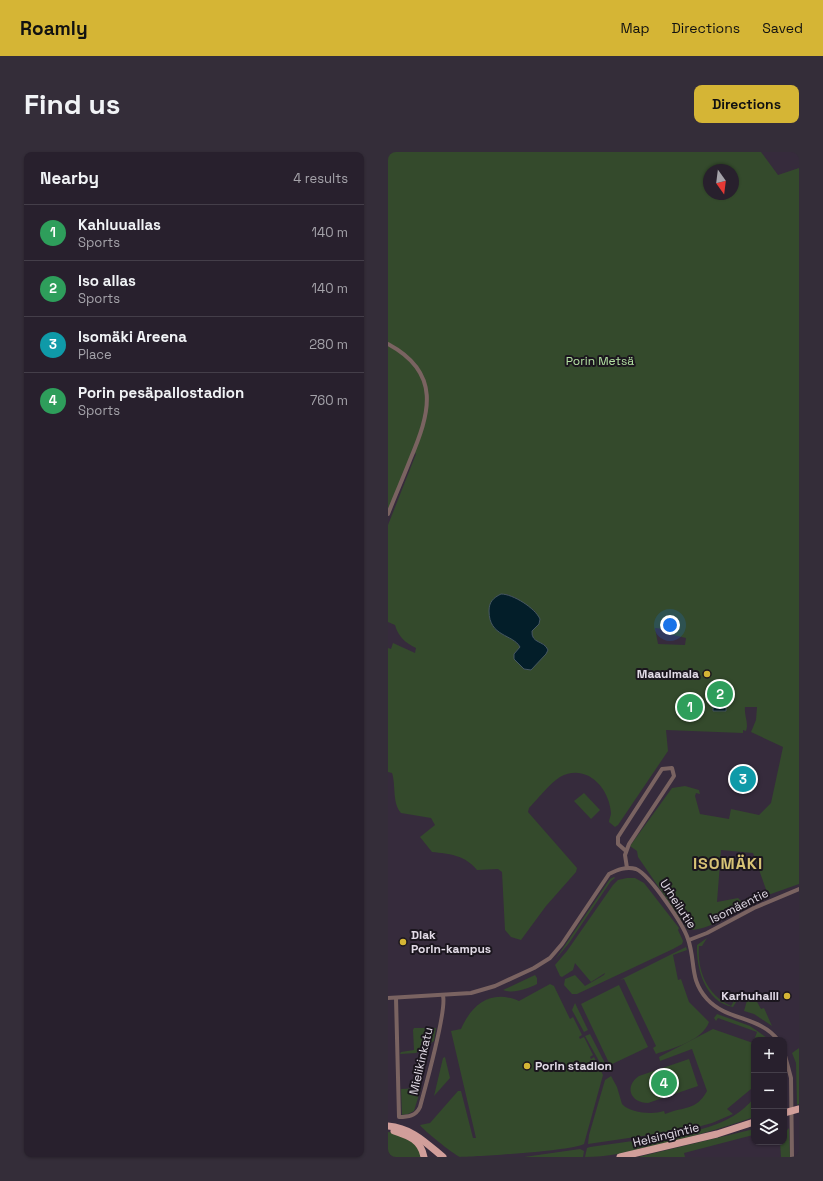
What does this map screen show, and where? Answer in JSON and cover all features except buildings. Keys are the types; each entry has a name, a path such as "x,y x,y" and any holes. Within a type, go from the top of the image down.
{"highway":[{"path":"787,1112 799,1109"},
{"path":"787,1116 799,1113"},
{"name":"Helsingintie","path":"717,1134 751,1123"},
{"path":"388,1126 405,1129 414,1134 443,1157"},
{"name":"Helsingintie","path":"620,1157 751,1127"},
{"path":"388,1130 402,1133 414,1139 421,1146 424,1157"}],"street":[{"path":"388,344 404,353 413,362 423,380 427,401 425,423 388,514"},
{"path":"388,998 466,994 486,989 544,963 562,944 609,874 616,870 627,868 626,850 674,776 672,768 669,767 662,769 618,837 618,844 626,850"},
{"name":"Urheilutie","path":"627,868 637,869 650,880 681,924 689,940 696,982 708,1000 717,1008 728,1014 752,1020 762,1026 775,1037"},
{"name":"Isomäentie","path":"689,940 707,933 754,908 799,889"},
{"name":"Mielikinkatu","path":"396,998 399,1117 411,1116 418,1111 420,1107 436,1041 443,1005 443,996"},
{"path":"787,1063 791,1078 792,1157"}],"green space":[{"name":"Porin Metsä","path":"388,152 761,152 778,175 799,168 799,884 768,895 753,853 721,850 717,902 738,898 746,906 718,922 703,928 688,930 638,857 637,851 630,846 672,788 685,786 699,790 700,794 696,793 695,796 700,814 729,819 731,809 759,815 771,803 783,747 751,732 756,720 757,707 745,707 747,728 746,731 743,730 743,733 666,730 668,751 618,825 615,827 609,822 611,813 606,794 601,786 594,780 587,775 570,773 556,780 529,808 528,812 577,868 576,872 546,906 521,940 511,937 505,930 502,872 498,869 477,870 467,861 457,856 432,852 420,837 435,825 431,818 401,813 396,804 392,773 388,772 388,648 391,649 393,643 415,653 416,648 402,639 395,625 388,622 388,525 416,454 414,452 388,515","holes":["506,594 516,598 535,611 540,622 532,631 532,634 535,640 544,644 528,670 524,669 514,659 514,654 520,647 514,640","655,628 665,629 669,634 686,638 685,645 658,644"]},
{"path":"584,793 600,810 591,819 574,801"},
{"path":"615,878 611,881 569,943 555,960 610,879"},
{"path":"635,878 644,883 679,928 678,930 683,941 682,944 577,994 572,994 564,985 565,979 575,975 585,986 605,973 591,982 575,963 573,970 562,977 560,976 555,965 567,951 613,885 618,880"},
{"path":"707,938 702,946 699,946 700,964 705,981 716,996 731,1006 735,999 738,999 733,1007 723,1004 715,998 704,983 698,964 697,945"},
{"path":"686,947 687,950 673,955 678,980 681,979 689,1002 709,1022 705,1029 694,1039 656,1054 653,1048 656,1046 624,979 620,980"},
{"path":"535,975 537,978 537,984 533,986 516,991 503,990"},
{"name":"Porin stadion","path":"550,984 554,986 570,1019 573,1017 582,1035 579,1037 580,1039 584,1037 593,1055 590,1057 591,1059 594,1057 603,1075 584,1144 576,1147 543,1151 460,1157 438,1142 420,1125 430,1123 458,1091 461,1091 473,1138 476,1138 451,1031 461,1029 471,1012 484,1001 491,998 500,997 519,1001"},
{"path":"619,985 648,1047 610,1065 581,1004"},
{"path":"755,991 759,998 756,1000 761,1009 764,1008 772,1026 754,1014 744,1011 748,997"},
{"path":"575,1003 588,1030 584,1032 572,1010"},
{"path":"717,1014 750,1026 766,1037 755,1037 757,1032 718,1018 716,1021 714,1018"},
{"path":"414,1028 436,1028 434,1041 416,1053 400,1054 401,1052 414,1050"},
{"path":"713,1029 751,1042 751,1089 727,1109 733,1114 712,1123 690,1129 588,1144 589,1135 605,1080 611,1076 617,1087 622,1104 636,1111 654,1113 664,1111 665,1114 689,1107 699,1102 707,1091 692,1049 660,1061 659,1057"},
{"path":"590,1034 608,1071 604,1070 585,1036"},
{"path":"799,1048 799,1104 797,1105 796,1063 792,1053"},
{"path":"445,1057 450,1078 434,1096 443,1058"},
{"path":"689,1059 698,1086 648,1103 637,1100 633,1097 631,1093 632,1084 639,1076"},
{"path":"421,1088 414,1111 402,1115 401,1089"},
{"path":"751,1101 751,1118 728,1126 633,1151 585,1157 587,1148 590,1147 695,1131 721,1122 744,1108"},
{"path":"789,1128 790,1157 781,1157 780,1145 787,1145 787,1130"},
{"path":"751,1130 751,1136 684,1153 685,1157 638,1157"},
{"path":"388,1132 405,1137 417,1147 423,1157 388,1157"},
{"path":"580,1149 584,1151 583,1157 524,1157"}],"water":[{"path":"501,594 511,596 523,602 533,610 540,619 539,624 532,631 532,635 548,650 531,670 524,669 514,659 514,654 520,647 517,643 497,630 493,626 490,619 489,608 491,603"},
{"path":"714,681 726,681 726,711 713,711"}],"place":[{"name":"Maauimala","path":"707,674"},
{"name":"Iso allas","path":"720,694"},
{"name":"Kahluuallas","path":"690,707"},
{"name":"Isomäki Areena","path":"743,779"},
{"name":"Diak Porin-kampus","path":"403,942"},
{"name":"Karhuhalli","path":"787,996"},
{"name":"Porin stadion","path":"527,1066"},
{"name":"Porin pesäpallostadion","path":"664,1083"}],"district":[{"name":"ISOMÄKI","path":"728,863"}]}
